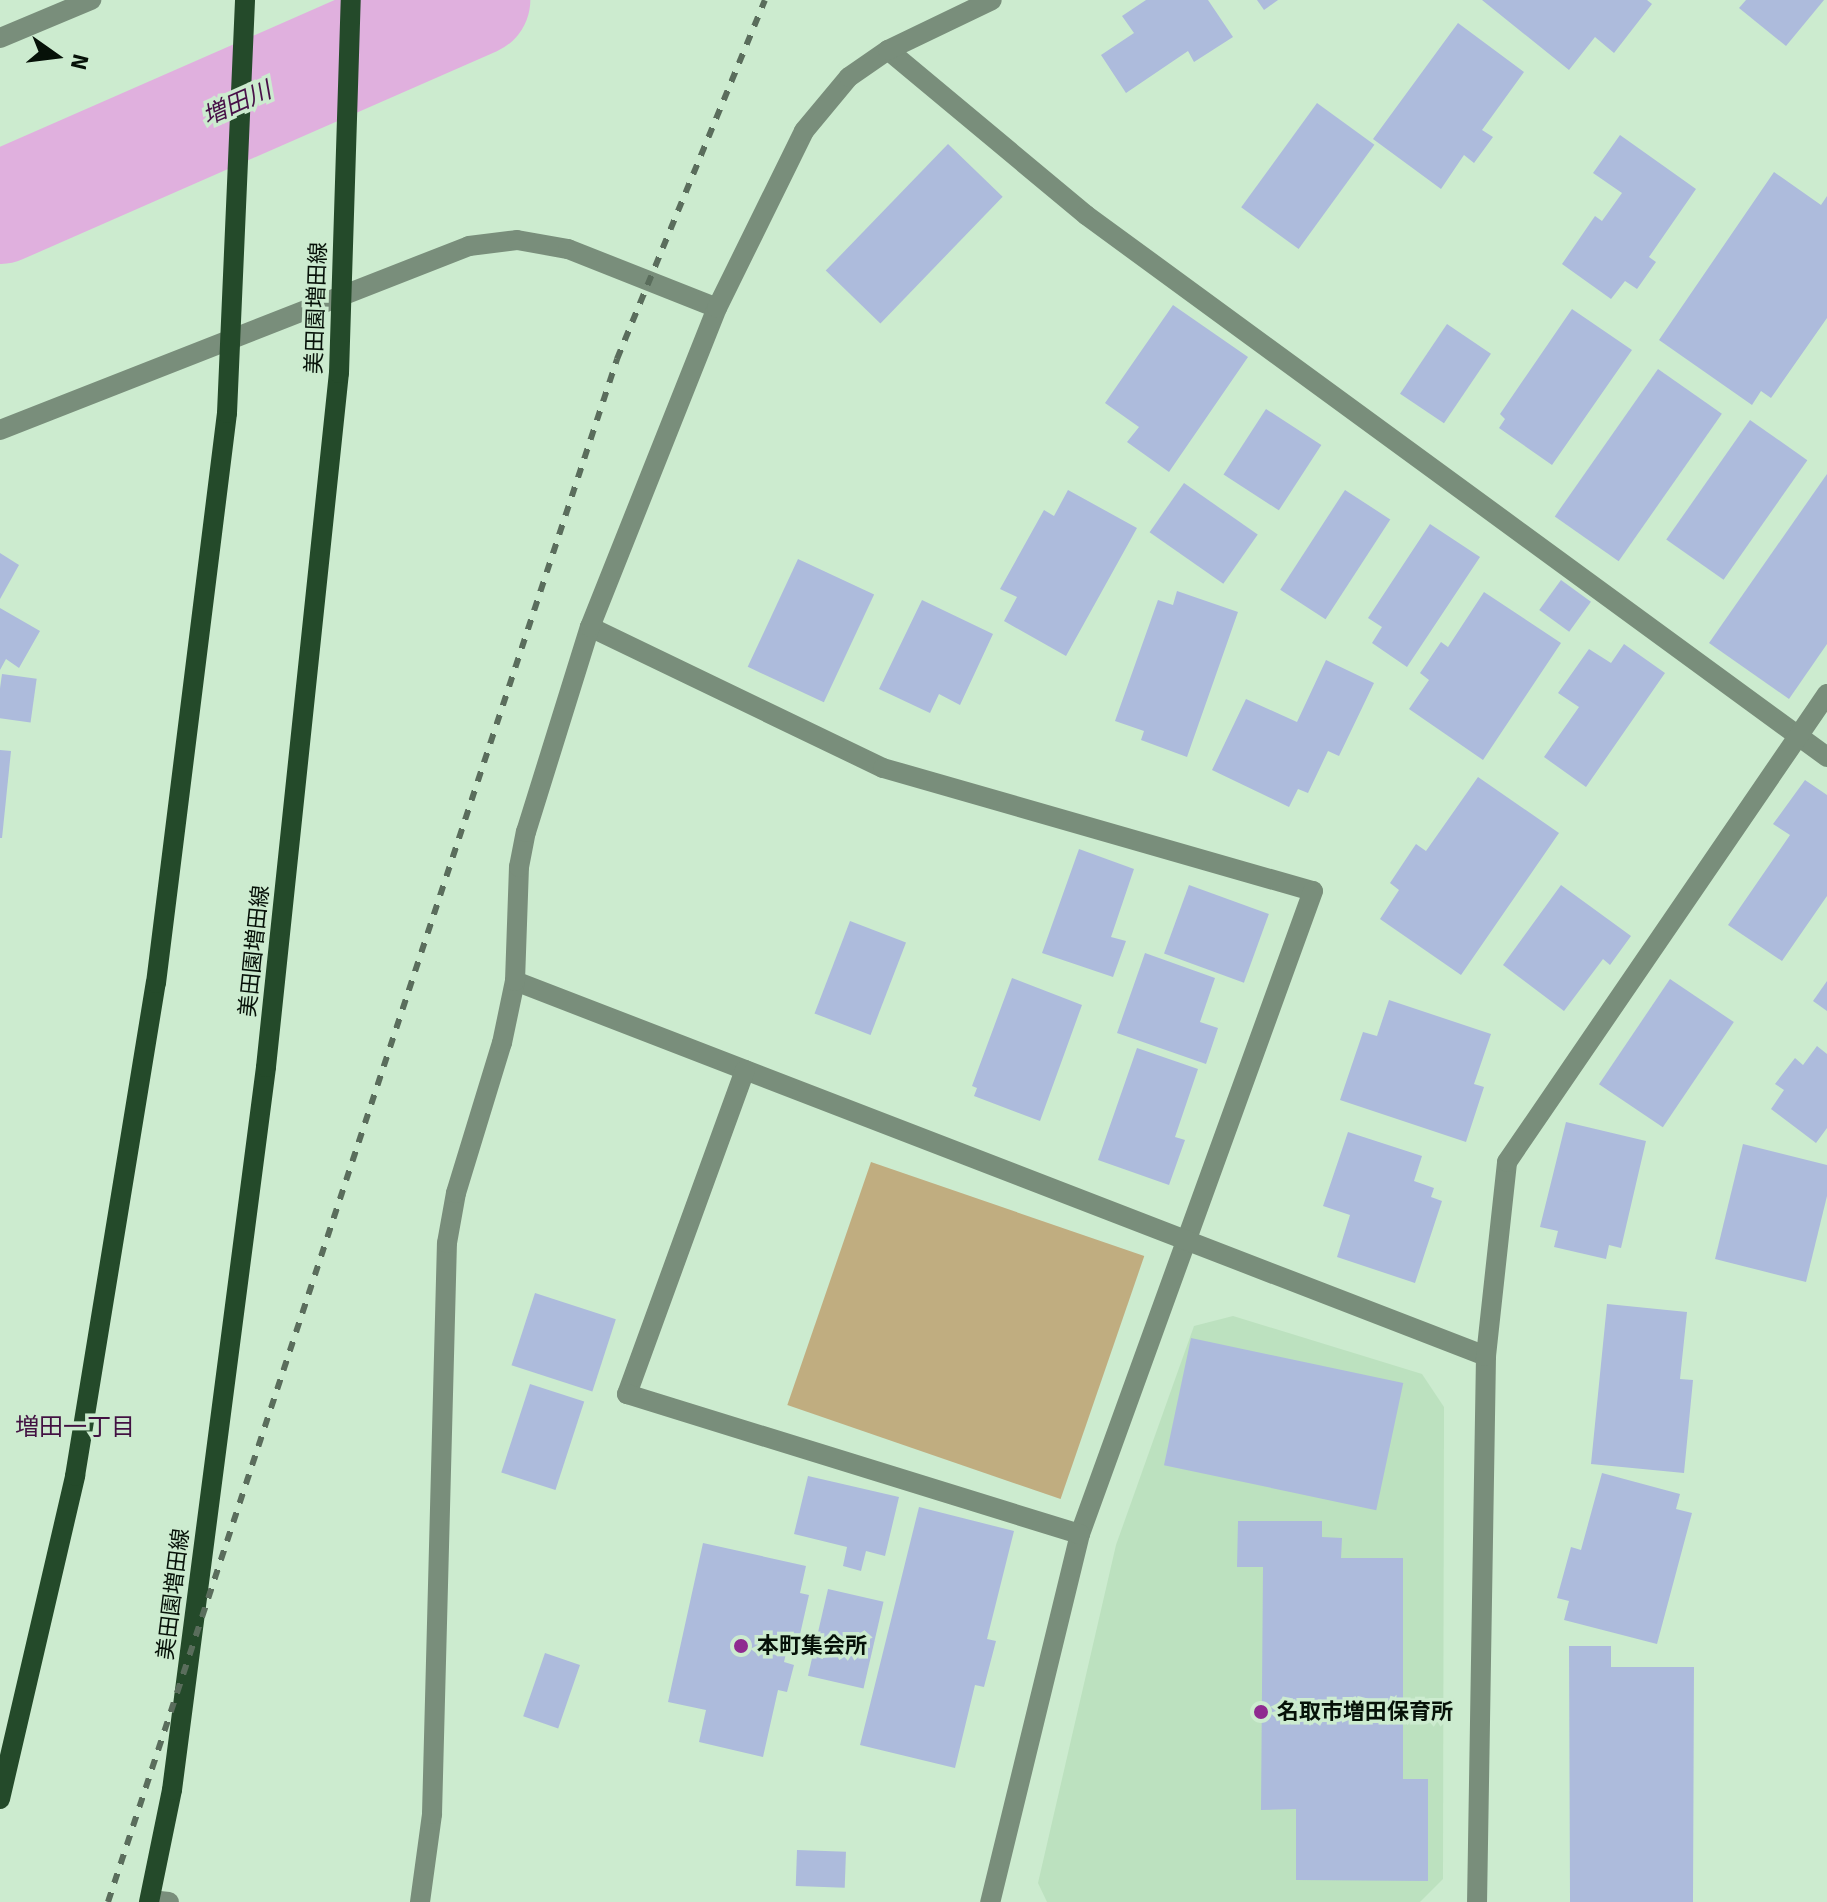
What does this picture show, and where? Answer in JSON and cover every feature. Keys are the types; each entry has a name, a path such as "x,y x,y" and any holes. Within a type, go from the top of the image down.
{"main road":[{"path":"0,1799 75,1476 156,983 227,413 245,0"},
{"name":"美田園増田線","path":"156,1901 266,1067 339,373 351,0"}],"street":[{"path":"0,38 91,0"},
{"path":"420,1902 432,1814 447,1243 456,1193 502,1043 515,981 521,855 590,627 717,308 804,131 849,77 888,50 992,0"},
{"path":"888,50 1055,192 1827,757"},
{"path":"0,430 469,246 517,240 568,249 717,308"},
{"path":"590,627 883,768 1313,891 1189,1241 1080,1534 990,1902"},
{"path":"1477,1902 1486,1356 1507,1162 1827,694"},
{"path":"515,981 1486,1356"},
{"path":"745,1070 627,1394 1080,1534"}],"shaded area":[{"path":"871,1162 1144,1256 1061,1499 787,1405"},
{"name":"名取市増田保育所","path":"1233,1316 1422,1374 1444,1407 1443,1879 1420,1902 1047,1902 1038,1883 1116,1545 1194,1326"}],"building":[{"path":"1146,0 1208,0 1233,37 1194,62 1188,51 1126,93 1101,55 1134,33 1122,16"},
{"path":"1257,0 1278,0 1264,10"},
{"path":"1482,0 1647,0 1652,4 1614,53 1595,37 1569,70"},
{"path":"1746,0 1824,0 1786,46 1739,8"},
{"path":"1458,23 1524,72 1482,130 1493,137 1474,163 1464,155 1441,189 1373,139"},
{"path":"1317,103 1374,145 1299,249 1241,207"},
{"path":"1620,135 1696,189 1649,257 1656,262 1637,289 1625,281 1611,299 1562,264 1595,216 1602,221 1622,193 1593,173"},
{"path":"948,144 1003,197 880,323 826,271"},
{"path":"1774,172 1821,205 1827,196 1827,318 1771,398 1761,391 1752,405 1659,340"},
{"path":"1173,305 1248,357 1169,472 1127,442 1139,427 1105,403"},
{"path":"1572,309 1632,350 1552,465 1499,428 1505,419 1500,414"},
{"path":"1447,324 1491,354 1444,423 1400,394"},
{"path":"1658,369 1722,414 1619,561 1555,516"},
{"path":"1266,409 1321,445 1279,510 1224,474"},
{"path":"1750,420 1807,460 1724,580 1666,540"},
{"path":"1827,474 1827,644 1789,699 1709,643"},
{"path":"1184,483 1258,535 1223,584 1150,532"},
{"path":"1068,490 1137,528 1066,656 1004,621 1017,597 1000,589 1044,510 1054,516"},
{"path":"1345,490 1390,519 1325,619 1280,590"},
{"path":"1430,524 1480,557 1407,667 1372,643 1382,627 1368,618"},
{"path":"0,553 19,565 0,599"},
{"path":"798,559 874,594 824,702 748,667"},
{"path":"1561,580 1591,602 1569,632 1539,610"},
{"path":"1177,591 1238,612 1187,757 1141,740 1144,731 1115,721 1158,600 1173,605"},
{"path":"1484,592 1561,643 1483,760 1409,709 1429,680 1420,673 1441,642 1448,647"},
{"path":"922,600 993,634 960,705 939,694 930,713 879,689"},
{"path":"0,608 40,631 19,668 6,659 0,670"},
{"path":"1624,644 1665,673 1586,787 1544,757 1579,707 1558,693 1589,649 1611,663"},
{"path":"1326,660 1374,683 1339,756 1328,751 1308,793 1298,789 1289,807 1212,770 1246,699 1297,722"},
{"path":"2,674 37,679 31,722 0,718"},
{"path":"0,750 11,751 2,838 0,838"},
{"path":"1478,777 1559,833 1461,975 1380,919 1399,890 1390,883 1416,844 1426,851"},
{"path":"1805,780 1827,795 1827,896 1782,961 1728,925 1790,835 1773,824"},
{"path":"1079,849 1134,869 1111,937 1126,941 1113,977 1042,953"},
{"path":"1189,885 1269,914 1244,983 1164,954"},
{"path":"1561,885 1631,936 1610,965 1603,959 1564,1011 1503,965"},
{"path":"850,921 906,943 871,1035 815,1013"},
{"path":"1145,953 1215,978 1200,1022 1218,1028 1206,1064 1117,1033"},
{"path":"1012,978 1082,1005 1040,1121 974,1096 977,1088 972,1086"},
{"path":"1670,979 1734,1022 1663,1127 1599,1084"},
{"path":"1827,981 1827,1011 1813,1001"},
{"path":"1389,1000 1491,1034 1474,1084 1484,1087 1466,1142 1340,1100 1363,1032 1377,1036"},
{"path":"1817,1046 1827,1054 1827,1128 1816,1143 1771,1109 1784,1090 1775,1084 1795,1058 1803,1065"},
{"path":"1137,1048 1198,1069 1175,1137 1185,1140 1169,1185 1098,1160"},
{"path":"1566,1122 1646,1141 1621,1248 1609,1245 1606,1259 1554,1247 1558,1231 1540,1227"},
{"path":"1348,1132 1422,1156 1414,1181 1434,1188 1431,1197 1442,1201 1415,1283 1337,1257 1350,1215 1323,1206"},
{"path":"1743,1144 1827,1165 1827,1196 1806,1282 1715,1259"},
{"path":"535,1293 616,1319 592,1392 512,1365"},
{"path":"1607,1304 1687,1312 1680,1379 1693,1380 1684,1473 1591,1464"},
{"path":"1191,1338 1403,1383 1376,1510 1164,1465"},
{"path":"530,1384 584,1402 555,1490 501,1472"},
{"path":"1602,1473 1680,1494 1676,1509 1692,1513 1657,1644 1564,1620 1569,1601 1557,1598 1571,1547 1581,1550"},
{"path":"808,1476 899,1497 885,1556 866,1551 861,1571 843,1566 847,1547 794,1534"},
{"path":"919,1507 1014,1531 987,1639 996,1641 984,1687 975,1685 955,1768 860,1745"},
{"path":"1238,1521 1322,1521 1322,1537 1342,1538 1341,1558 1403,1558 1403,1779 1428,1779 1428,1881 1296,1880 1296,1809 1261,1810 1263,1567 1237,1567"},
{"path":"703,1543 806,1566 800,1593 809,1595 796,1652 787,1649 784,1662 794,1665 787,1692 778,1690 763,1757 699,1742 706,1710 668,1702"},
{"path":"828,1589 884,1602 864,1689 808,1676"},
{"path":"1569,1646 1611,1646 1611,1667 1694,1667 1693,1902 1570,1902"},
{"path":"545,1653 580,1665 558,1728 523,1716"},
{"path":"797,1850 846,1852 845,1888 796,1886"}],"waterway":[{"name":"増田川","path":"0,208 474,0"}],"railway":[{"path":"108,1902 617,359 765,0"}],"place":[{"name":"本町集会所","path":"741,1646"},
{"name":"名取市増田保育所","path":"1261,1712"}],"district":[{"name":"増田一丁目","path":"75,1428"}]}
